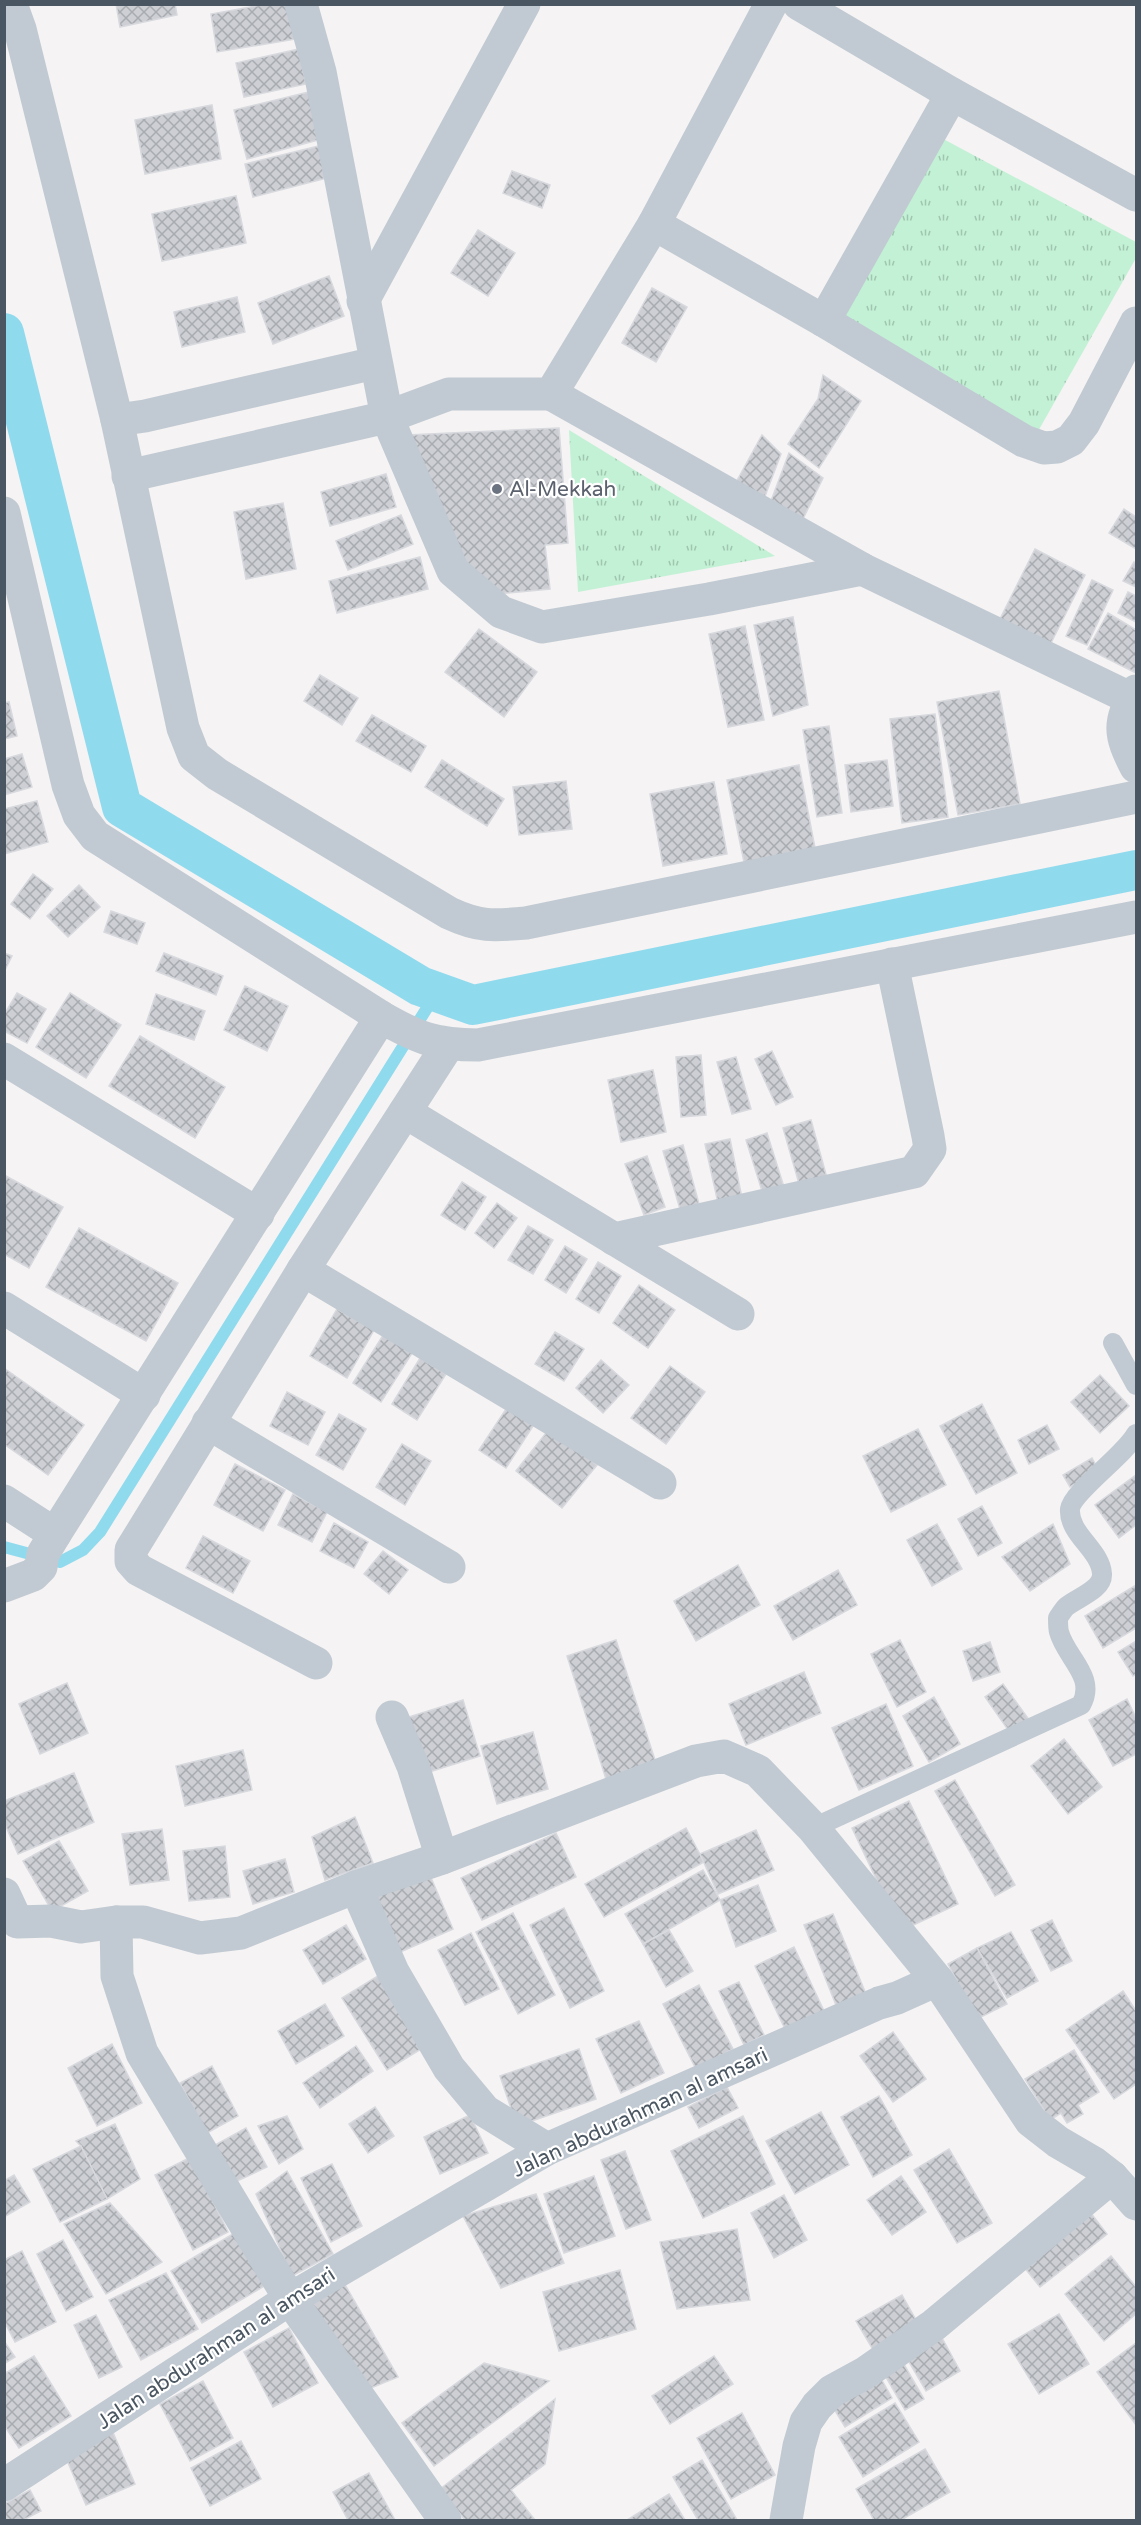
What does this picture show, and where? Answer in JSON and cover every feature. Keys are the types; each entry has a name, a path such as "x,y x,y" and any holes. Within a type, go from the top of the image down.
{"street":[{"path":"11,4 20,29 117,420 183,728 194,756 217,774 449,913 471,923 498,925 526,923 1137,797"},
{"path":"302,4 320,72 387,417 453,571 501,612 542,627 709,599 862,569"},
{"path":"363,301 524,4"},
{"path":"551,394 654,224 771,4"},
{"path":"799,4 952,94 1137,195"},
{"path":"824,321 952,94"},
{"path":"654,224 824,321 1024,441 1044,448 1057,447 1071,440 1078,432 1137,323"},
{"path":"117,420 145,416 375,363"},
{"path":"128,476 387,417 449,394 551,394 862,569 1134,695 1123,717 1123,735 1128,751 1137,766"},
{"path":"4,513 68,786 79,815 95,836 381,1017 425,1040 448,1045 478,1045 1137,917"},
{"path":"614,1239 914,1172 930,1149 892,964"},
{"path":"4,1586 33,1575 41,1567 47,1549 381,1017"},
{"path":"316,1663 139,1570 131,1561 131,1550 303,1270 448,1045"},
{"path":"4,1059 258,1214"},
{"path":"405,1112 738,1314"},
{"path":"303,1270 660,1483"},
{"path":"4,1308 144,1395"},
{"path":"208,1423 449,1567"},
{"path":"4,1501 47,1549"},
{"path":"392,1717 413,1766 442,1858"},
{"path":"4,1894 17,1922 51,1921 81,1927 116,1922 143,1922 200,1938 241,1933 356,1887 442,1858 696,1761 724,1756 758,1771 813,1828 937,1980 1031,2121 1058,2142 1094,2163 1112,2177 1137,2204"},
{"path":"356,1887 393,1972 449,2068 485,2111 548,2149"},
{"path":"116,1922 117,1976 142,2053 290,2299 445,2520"},
{"name":"Jalan abdurahman al amsari","path":"4,2486 290,2299 548,2149 879,2003 937,1980"},
{"path":"786,2520 797,2454 806,2422 824,2398 934,2325 1112,2177"}],"lane":[{"path":"1113,1343 1137,1385"},
{"path":"813,1828 1082,1705 1087,1695 1086,1683 1059,1634 1058,1618 1066,1607 1099,1585 1103,1576 1099,1562 1072,1520 1070,1508 1078,1494 1130,1446 1137,1434"}],"green space":[{"path":"934,134 1136,242 1136,258 1028,449 820,321"},
{"path":"569,430 775,556 578,592"}],"building":[{"path":"116,4 175,4 177,15 120,27"},
{"path":"267,4 291,4 296,39 217,52 211,14"},
{"path":"299,49 306,84 244,97 236,63"},
{"path":"309,92 322,139 247,159 234,110"},
{"path":"212,105 221,159 145,174 135,120"},
{"path":"323,145 331,177 253,197 245,164"},
{"path":"512,171 550,185 542,208 503,193"},
{"path":"236,196 246,243 162,261 152,214"},
{"path":"478,230 515,253 488,296 451,273"},
{"path":"329,276 344,316 273,344 258,303"},
{"path":"652,288 687,307 656,362 622,343"},
{"path":"237,297 245,332 182,347 174,312"},
{"path":"823,375 861,401 819,468 788,444 818,399"},
{"name":"Al-Mekkah","path":"559,428 568,543 545,545 550,589 497,594 460,563 408,435"},
{"path":"762,435 781,454 762,504 734,486"},
{"path":"789,453 823,478 800,525 768,509"},
{"path":"386,474 396,507 330,526 321,492"},
{"path":"283,503 296,569 246,579 234,512"},
{"path":"1124,509 1136,517 1136,549 1109,533"},
{"path":"401,515 413,544 348,570 336,541"},
{"path":"1035,549 1085,575 1050,645 1000,619"},
{"path":"420,557 428,589 337,613 329,581"},
{"path":"1134,562 1136,564 1136,587 1123,581"},
{"path":"1092,580 1113,590 1087,645 1066,636"},
{"path":"1128,592 1136,596 1136,622 1118,613"},
{"path":"1108,613 1136,630 1136,673 1088,649"},
{"path":"793,617 808,705 773,716 754,625"},
{"path":"745,626 764,720 728,727 709,634"},
{"path":"479,629 537,672 504,717 445,672"},
{"path":"320,675 358,698 342,725 304,701"},
{"path":"999,691 1020,804 958,815 937,702"},
{"path":"9,702 17,736 4,739 4,703"},
{"path":"935,714 948,817 902,823 890,719"},
{"path":"372,715 426,746 411,772 356,741"},
{"path":"829,726 842,813 817,817 803,730"},
{"path":"22,754 32,787 4,795 4,759"},
{"path":"442,760 504,799 487,826 425,787"},
{"path":"887,760 893,806 851,812 845,765"},
{"path":"799,765 815,848 744,862 727,780"},
{"path":"566,781 572,829 519,835 513,787"},
{"path":"714,782 727,854 663,866 650,794"},
{"path":"37,801 48,842 4,854 4,809"},
{"path":"33,874 53,889 30,919 11,904"},
{"path":"79,885 100,907 68,937 47,916"},
{"path":"111,911 145,923 137,944 104,932"},
{"path":"4,953 12,956 4,972"},
{"path":"164,953 223,976 216,995 156,971"},
{"path":"245,986 288,1006 267,1051 224,1030"},
{"path":"17,993 46,1009 27,1043 4,1031 4,1015"},
{"path":"70,993 121,1025 86,1078 36,1047"},
{"path":"156,994 205,1011 194,1040 146,1024"},
{"path":"140,1036 225,1087 195,1138 109,1086"},
{"path":"772,1051 793,1097 776,1105 755,1059"},
{"path":"701,1055 706,1115 681,1117 676,1057"},
{"path":"736,1057 751,1109 732,1114 717,1062"},
{"path":"653,1070 666,1132 621,1142 608,1080"},
{"path":"811,1120 827,1178 800,1187 783,1128"},
{"path":"767,1133 784,1187 763,1194 746,1140"},
{"path":"730,1139 742,1198 718,1203 705,1144"},
{"path":"683,1145 699,1204 680,1209 663,1151"},
{"path":"647,1156 665,1207 644,1215 625,1164"},
{"path":"4,1175 63,1207 29,1268 4,1254"},
{"path":"462,1182 486,1197 465,1230 441,1215"},
{"path":"497,1203 517,1218 494,1248 475,1233"},
{"path":"528,1226 553,1240 533,1274 508,1260"},
{"path":"79,1228 178,1283 146,1341 46,1287"},
{"path":"565,1246 587,1259 566,1293 545,1280"},
{"path":"598,1262 621,1276 599,1313 576,1299"},
{"path":"639,1285 675,1310 648,1348 613,1323"},
{"path":"337,1309 374,1330 347,1378 310,1356"},
{"path":"385,1332 414,1350 381,1402 353,1383"},
{"path":"555,1332 584,1349 564,1381 535,1364"},
{"path":"420,1358 446,1374 417,1420 392,1404"},
{"path":"601,1360 629,1385 603,1413 576,1388"},
{"path":"670,1366 705,1392 666,1444 631,1418"},
{"path":"4,1368 84,1425 48,1475 4,1444"},
{"path":"1100,1375 1129,1406 1100,1433 1071,1402"},
{"path":"287,1392 325,1412 308,1445 270,1426"},
{"path":"982,1404 1017,1473 976,1494 940,1426"},
{"path":"508,1406 535,1423 506,1468 479,1450"},
{"path":"339,1414 366,1429 343,1470 316,1455"},
{"path":"1047,1425 1059,1449 1029,1464 1018,1440"},
{"path":"550,1428 597,1465 562,1508 516,1471"},
{"path":"918,1429 946,1485 891,1512 863,1456"},
{"path":"402,1444 431,1461 405,1505 376,1487"},
{"path":"1092,1458 1099,1471 1070,1487 1063,1475"},
{"path":"235,1464 285,1490 263,1531 214,1505"},
{"path":"1136,1475 1136,1525 1119,1538 1095,1505"},
{"path":"293,1494 327,1512 312,1542 278,1525"},
{"path":"982,1506 1002,1543 978,1556 958,1519"},
{"path":"334,1523 368,1542 354,1568 320,1551"},
{"path":"937,1524 962,1569 932,1586 907,1540"},
{"path":"1053,1524 1070,1564 1030,1591 1002,1557"},
{"path":"203,1536 250,1561 233,1593 186,1568"},
{"path":"383,1551 408,1570 389,1594 364,1574"},
{"path":"738,1565 760,1605 696,1641 674,1601"},
{"path":"838,1570 857,1605 793,1640 774,1606"},
{"path":"1136,1585 1136,1628 1103,1648 1085,1616"},
{"path":"616,1640 656,1763 606,1779 567,1656"},
{"path":"900,1640 926,1692 897,1707 871,1654"},
{"path":"1136,1641 1136,1674 1133,1676 1118,1652"},
{"path":"990,1642 1000,1672 973,1681 963,1651"},
{"path":"804,1672 821,1713 746,1745 729,1704"},
{"path":"67,1683 88,1733 40,1754 19,1704"},
{"path":"1003,1684 1030,1721 1011,1734 985,1697"},
{"path":"934,1697 960,1744 929,1762 903,1716"},
{"path":"1127,1699 1136,1718 1136,1754 1113,1766 1089,1720"},
{"path":"463,1700 480,1756 426,1773 409,1717"},
{"path":"886,1704 913,1766 859,1790 832,1728"},
{"path":"533,1732 548,1789 497,1804 481,1746"},
{"path":"1064,1739 1102,1787 1068,1814 1031,1766"},
{"path":"243,1750 252,1790 185,1806 176,1766"},
{"path":"74,1773 94,1822 18,1854 4,1822 4,1801"},
{"path":"955,1780 1015,1885 995,1896 935,1791"},
{"path":"909,1801 958,1904 901,1931 852,1828"},
{"path":"355,1817 373,1863 325,1880 312,1837"},
{"path":"686,1828 704,1862 604,1917 585,1884"},
{"path":"162,1829 169,1880 130,1885 122,1834"},
{"path":"756,1830 774,1870 718,1894 700,1854"},
{"path":"556,1833 576,1877 482,1920 461,1878"},
{"path":"59,1841 88,1891 52,1911 23,1861"},
{"path":"225,1846 230,1897 189,1901 183,1851"},
{"path":"285,1859 294,1892 253,1904 243,1871"},
{"path":"703,1870 720,1900 643,1944 625,1914"},
{"path":"429,1873 453,1929 398,1953 375,1897"},
{"path":"758,1885 776,1931 736,1947 720,1900"},
{"path":"564,1908 604,1991 570,2008 530,1925"},
{"path":"513,1913 555,1995 518,2014 476,1932"},
{"path":"833,1914 866,1994 836,2005 804,1925"},
{"path":"1052,1920 1072,1961 1051,1971 1031,1930"},
{"path":"346,1925 366,1959 323,1984 303,1950"},
{"path":"669,1930 693,1971 666,1987 643,1944"},
{"path":"1011,1932 1038,1981 1007,1998 977,1948"},
{"path":"471,1933 499,1989 465,2005 438,1950"},
{"path":"794,1947 824,2011 785,2029 755,1966"},
{"path":"977,1948 1007,2004 977,2019 948,1964"},
{"path":"381,1974 426,2046 387,2070 342,1998"},
{"path":"739,1982 764,2035 744,2045 719,1991"},
{"path":"699,1985 733,2049 696,2069 663,2004"},
{"path":"1123,1991 1136,2011 1136,2084 1114,2099 1066,2030"},
{"path":"325,2004 344,2036 296,2064 278,2031"},
{"path":"639,2021 664,2073 621,2093 596,2039"},
{"path":"893,2032 926,2079 893,2102 860,2056"},
{"path":"112,2044 142,2103 97,2126 68,2068"},
{"path":"356,2046 373,2071 320,2108 303,2083"},
{"path":"579,2049 596,2099 517,2126 500,2076"},
{"path":"1074,2050 1099,2092 1078,2105 1083,2114 1067,2123 1061,2113 1050,2120 1025,2079"},
{"path":"212,2066 238,2116 207,2133 180,2083"},
{"path":"727,2087 738,2108 699,2128 688,2107"},
{"path":"879,2096 912,2155 873,2177 841,2117"},
{"path":"375,2107 394,2136 368,2153 349,2124"},
{"path":"821,2112 849,2165 795,2194 766,2141"},
{"path":"470,2115 488,2153 440,2174 424,2137"},
{"path":"287,2116 303,2149 279,2164 258,2126"},
{"path":"743,2116 775,2184 703,2218 671,2151"},
{"path":"115,2124 140,2179 107,2199 81,2146 76,2141"},
{"path":"246,2128 267,2167 235,2182 215,2145"},
{"path":"81,2146 107,2199 60,2222 33,2169"},
{"path":"949,2149 992,2223 957,2243 914,2170"},
{"path":"625,2151 651,2220 626,2229 601,2160"},
{"path":"191,2157 228,2232 193,2250 155,2175"},
{"path":"332,2164 362,2226 331,2242 301,2178"},
{"path":"287,2171 333,2254 292,2276 256,2194"},
{"path":"14,2175 30,2202 4,2217 4,2181"},
{"path":"594,2176 615,2236 564,2253 544,2194"},
{"path":"901,2176 926,2212 892,2235 867,2200"},
{"path":"536,2194 564,2263 501,2288 463,2216"},
{"path":"784,2195 807,2240 774,2258 751,2213"},
{"path":"110,2203 162,2262 106,2294 64,2224"},
{"path":"1087,2208 1107,2234 1040,2287 1020,2262"},
{"path":"737,2229 750,2300 677,2309 660,2242"},
{"path":"236,2232 266,2285 202,2323 171,2271"},
{"path":"63,2240 93,2297 66,2311 37,2254"},
{"path":"22,2251 56,2322 15,2342 4,2321 4,2260"},
{"path":"1111,2256 1136,2287 1136,2314 1104,2341 1065,2294"},
{"path":"620,2270 636,2329 559,2351 543,2292"},
{"path":"166,2273 198,2329 141,2360 109,2300"},
{"path":"340,2276 398,2377 361,2392 302,2296"},
{"path":"902,2295 920,2327 875,2353 856,2321"},
{"path":"1059,2314 1089,2364 1039,2394 1008,2344"},
{"path":"96,2315 122,2367 99,2378 74,2325"},
{"path":"289,2328 318,2383 273,2407 244,2352"},
{"path":"941,2336 960,2371 926,2391 905,2355"},
{"path":"4,2341 15,2357 4,2364"},
{"path":"1136,2343 1136,2425 1097,2372"},
{"path":"34,2356 71,2416 19,2448 4,2425 4,2374"},
{"path":"714,2356 733,2384 670,2424 652,2396"},
{"path":"902,2361 924,2399 905,2410 883,2372"},
{"path":"484,2363 549,2381 434,2466 402,2423"},
{"path":"879,2375 892,2398 845,2427 831,2404"},
{"path":"203,2381 233,2438 190,2461 160,2404"},
{"path":"555,2399 545,2464 511,2490 535,2520 465,2520 440,2489"},
{"path":"895,2403 919,2442 863,2477 839,2437"},
{"path":"742,2413 775,2475 731,2499 697,2438"},
{"path":"112,2430 135,2484 86,2505 63,2451"},
{"path":"241,2441 261,2479 210,2506 191,2468"},
{"path":"925,2449 950,2492 901,2520 874,2520 856,2489"},
{"path":"702,2460 737,2520 698,2520 673,2477"},
{"path":"369,2473 395,2520 348,2520 333,2492"},
{"path":"30,2490 41,2511 23,2520 4,2520 4,2504"},
{"path":"669,2494 685,2520 627,2520"}],"waterway":[{"path":"4,333 122,807 420,986 473,1005 1136,870"},
{"path":"4,1547 60,1562 83,1550 100,1532 437,992"}],"place":[{"name":"Al-Mekkah","path":"497,489"}]}
